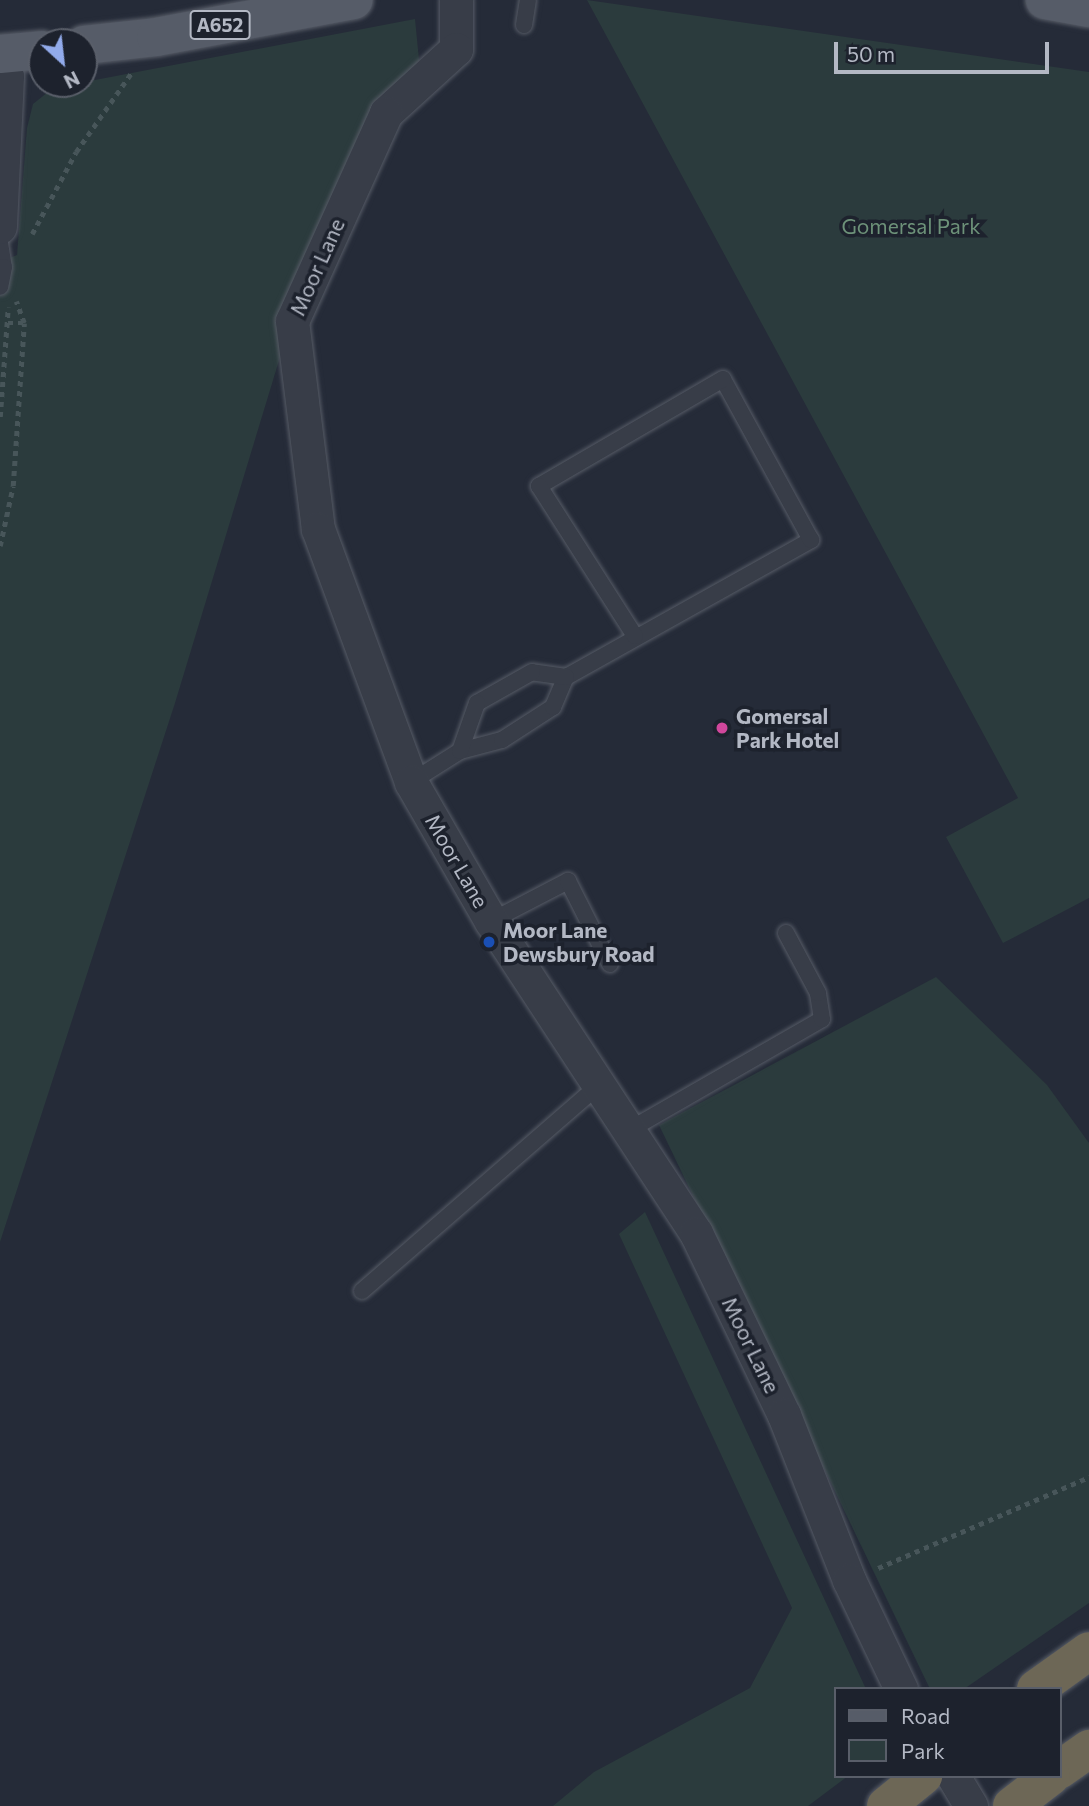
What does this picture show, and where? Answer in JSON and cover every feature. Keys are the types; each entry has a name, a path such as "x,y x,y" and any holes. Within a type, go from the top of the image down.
{"highway":[{"path":"1039,1687 1089,1651"},
{"path":"1061,1769 1089,1749"},
{"path":"886,1806 921,1778"},
{"path":"1012,1806 1048,1778"}],"main road":[{"name":"A652","path":"98,43 156,37 251,10 354,0"},
{"path":"1045,0 1089,8"},
{"path":"0,56 28,52"}],"street":[{"name":"Moor Lane","path":"456,0 456,48 386,113 292,321 318,529 411,782 491,921 598,1086 631,1129 696,1233 779,1403 849,1580 900,1687"},
{"path":"0,56 7,76 13,235"},
{"path":"954,1778 971,1806"}],"lane":[{"path":"524,25 528,0"},
{"path":"0,243 4,278"},
{"path":"411,782 460,751 502,740 553,707 566,677 635,636 811,540 723,379 539,486 635,636"},
{"path":"460,751 477,703 532,672 566,677"},
{"path":"491,921 568,881 610,964"},
{"path":"631,1129 822,1019 818,993 786,933"},
{"path":"362,1291 598,1086"}],"path":[{"path":"13,235 76,152 156,37"},
{"path":"0,417 8,323 4,278"},
{"path":"0,546 13,486 24,323 4,278"},
{"path":"8,323 24,323"},
{"path":"849,1580 1089,1477"}],"green space":[{"name":"Gomersal Park","path":"587,0 1089,72 1089,898 1003,943 946,837 1018,798"},
{"path":"415,19 421,80 291,321 175,703 0,1242 0,262 17,255 27,128 33,104 40,98 98,98 98,79"},
{"path":"936,977 1047,1085 1089,1143 1089,1603 967,1687 929,1687 659,1125"},
{"path":"645,1212 865,1687 834,1687 834,1778 845,1778 808,1806 553,1806 594,1772 750,1688 792,1608 619,1234"}],"place":[{"name":"Gomersal Park Hotel","path":"722,728"},
{"name":"Moor Lane Dewsbury Road","path":"489,942"}]}
